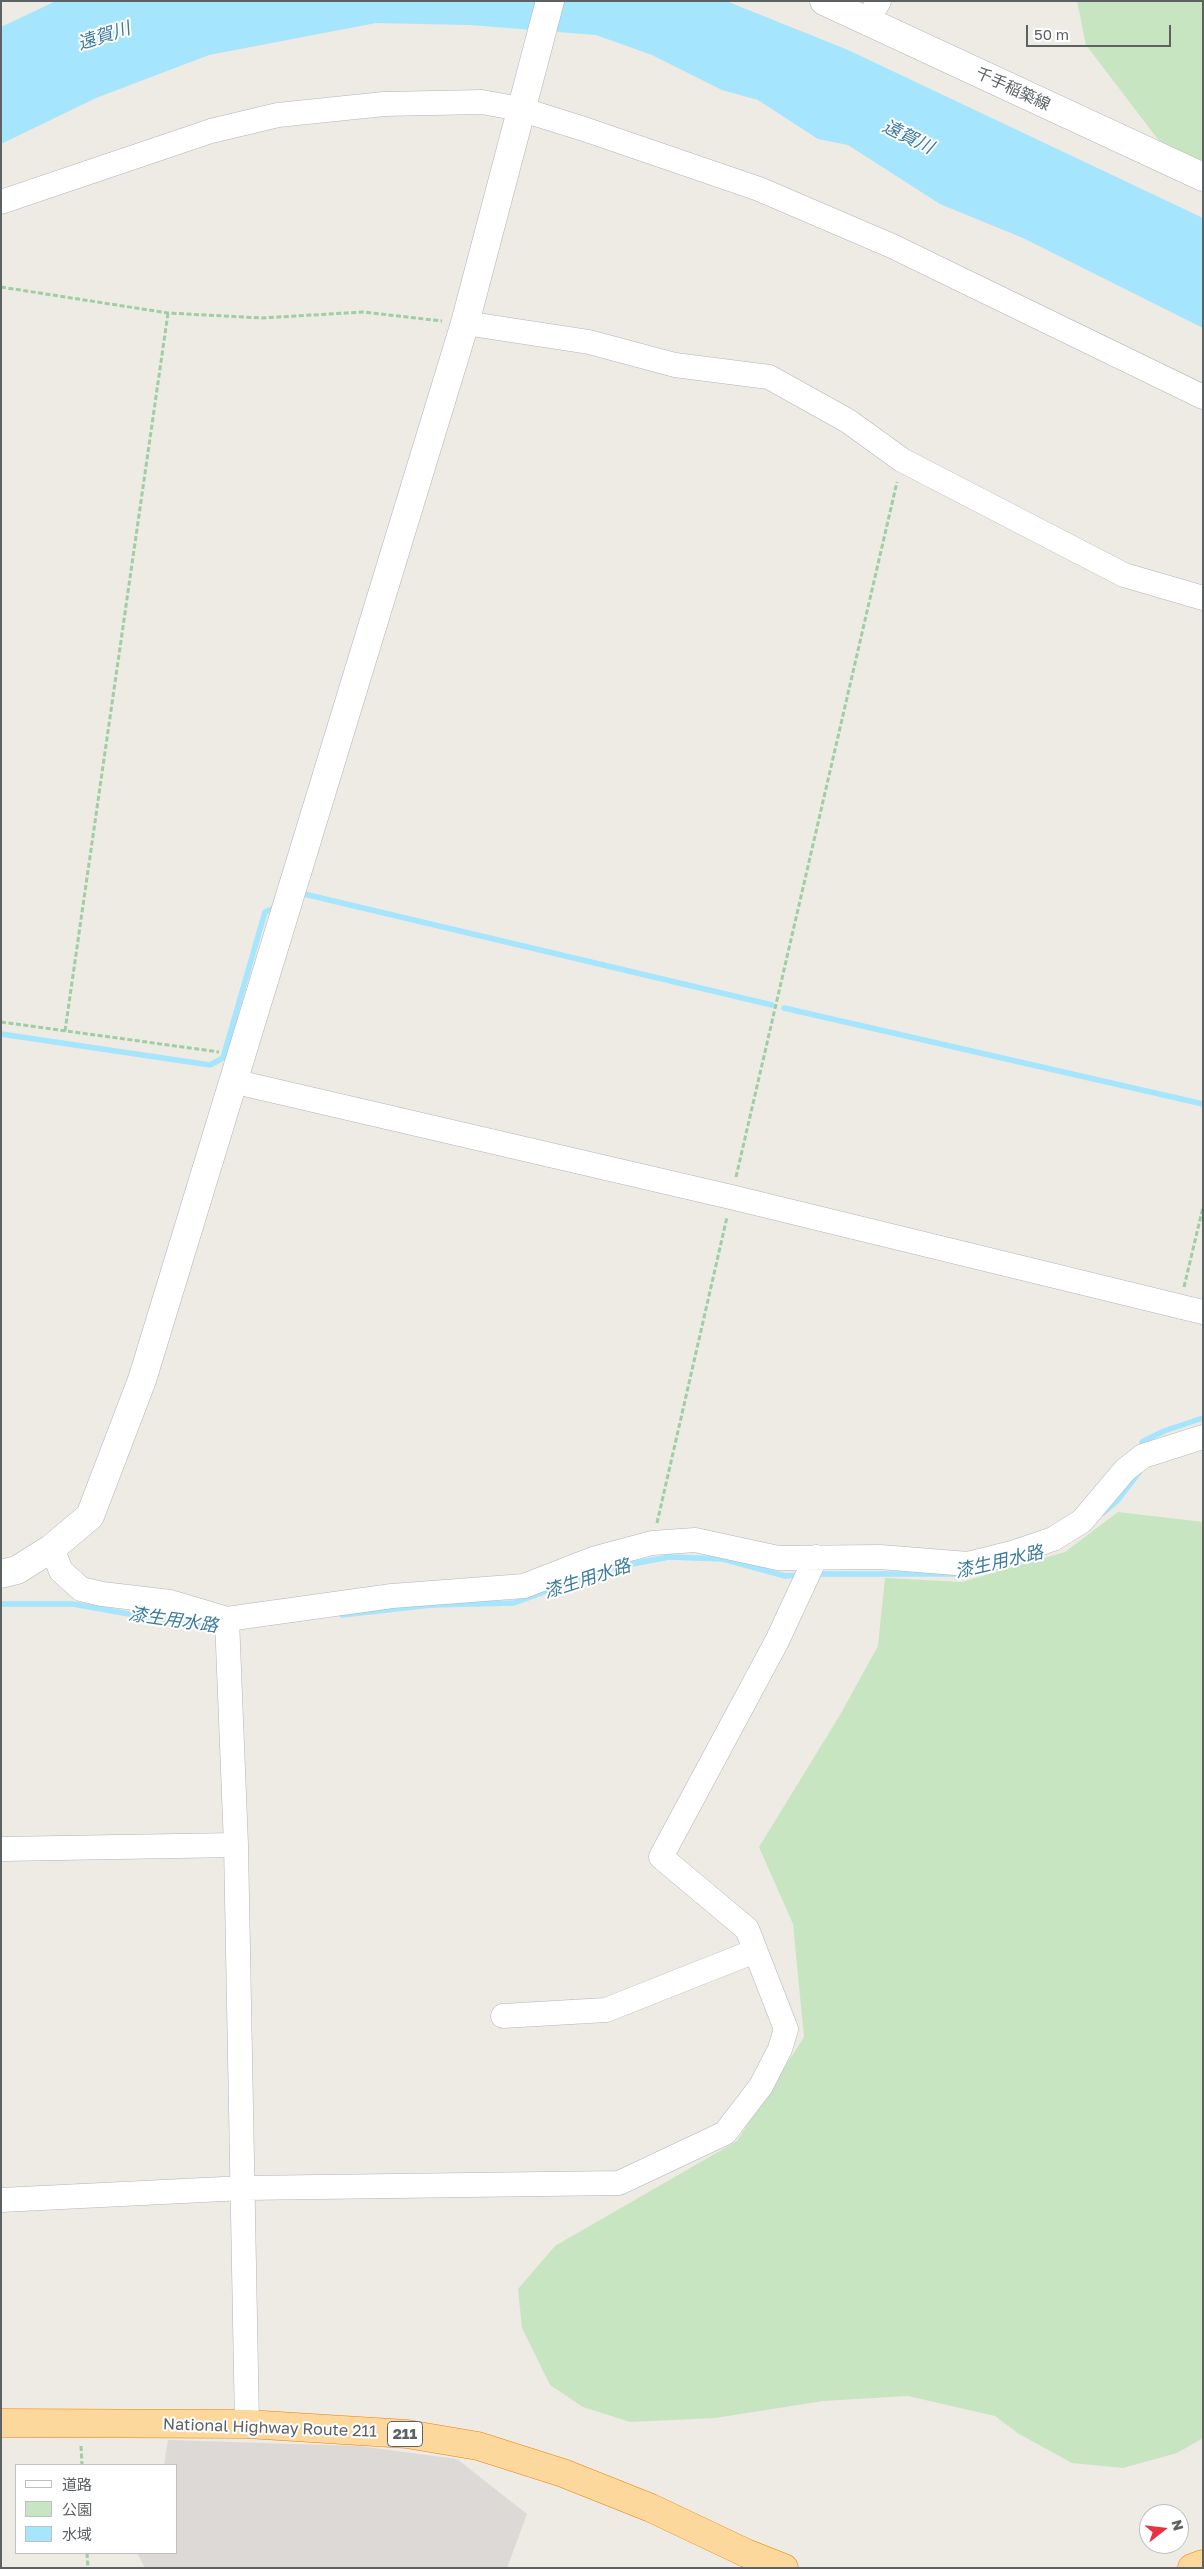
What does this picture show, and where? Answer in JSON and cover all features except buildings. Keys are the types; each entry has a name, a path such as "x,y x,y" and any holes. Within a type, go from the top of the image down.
{"highway":[{"name":"National Highway Route 211","path":"1,2424 247,2424 406,2434 478,2446 562,2473 633,2501 743,2560 784,2568"},
{"path":"1192,2568 1203,2564"}],"street":[{"path":"1,1574 17,1570 52,1548 90,1516 142,1380 465,324 520,109 550,1"},
{"name":"千手稲築線","path":"824,1 873,11 1203,176"},
{"path":"1,202 211,131 278,115 384,104 482,102 520,109 584,129 759,189 892,246 1203,397"},
{"path":"465,324 589,342 675,366 769,377 848,421 902,460 1124,574 1203,598"},
{"path":"232,1081 732,1197 1203,1312"},
{"path":"52,1548 61,1571 81,1589 102,1594 170,1602 227,1619 392,1596 524,1586 596,1558 652,1543 695,1540 778,1558 880,1558 968,1564 1012,1553 1052,1539 1082,1521 1125,1470 1143,1456 1203,1437"},
{"path":"1,2200 244,2188 620,2183 725,2132 761,2086 780,2049 786,2029 747,1929 661,1857 776,1641 816,1557"},
{"path":"227,1619 236,1845 247,2424"},
{"path":"1,1850 236,1845"},
{"path":"503,2016 606,2010 756,1951"}],"path":[{"path":"1,287 168,313 262,318 363,312 465,324"},
{"path":"65,1031 168,313"},
{"path":"652,1543 902,460"},
{"path":"1,1022 218,1052"},
{"path":"1179,1307 1203,1207"},
{"path":"88,2554 88,2568"}],"shaded area":[{"path":"168,2440 359,2446 457,2459 527,2514 507,2568 145,2568 138,2554 178,2554 178,2464 164,2464"}],"green space":[{"path":"1077,1 1203,1 1203,184 1173,159 1086,45"},
{"path":"1118,1512 1203,1522 1203,2438 1177,2453 1123,2468 1072,2463 1019,2434 995,2416 908,2396 823,2401 715,2418 630,2422 583,2407 550,2385 522,2328 518,2289 555,2246 737,2141 804,2037 793,1924 759,1847 840,1715 878,1646 885,1578 962,1582 1065,1552"}],"water":[{"name":"遠賀川","path":"56,1 726,1 848,50 1203,218 1203,328 1023,238 940,204 848,145 818,139 758,100 722,90 652,55 596,35 470,25 376,23 209,55 96,98 1,144 1,27"}],"waterway":[{"path":"304,894 772,1005"},
{"path":"1,1034 210,1065 223,1058 265,912 277,907"},
{"path":"784,1008 1203,1104"},
{"path":"1142,1450 1142,1442 1164,1431 1203,1418"},
{"name":"漆生用水路","path":"1103,1513 1117,1501 1140,1471"},
{"name":"漆生用水路","path":"342,1615 431,1605 514,1603 610,1568 669,1557 723,1559 785,1576 800,1575"},
{"name":"漆生用水路","path":"814,1574 955,1574"},
{"name":"漆生用水路","path":"1,1604 73,1604 213,1629 223,1628"}]}
